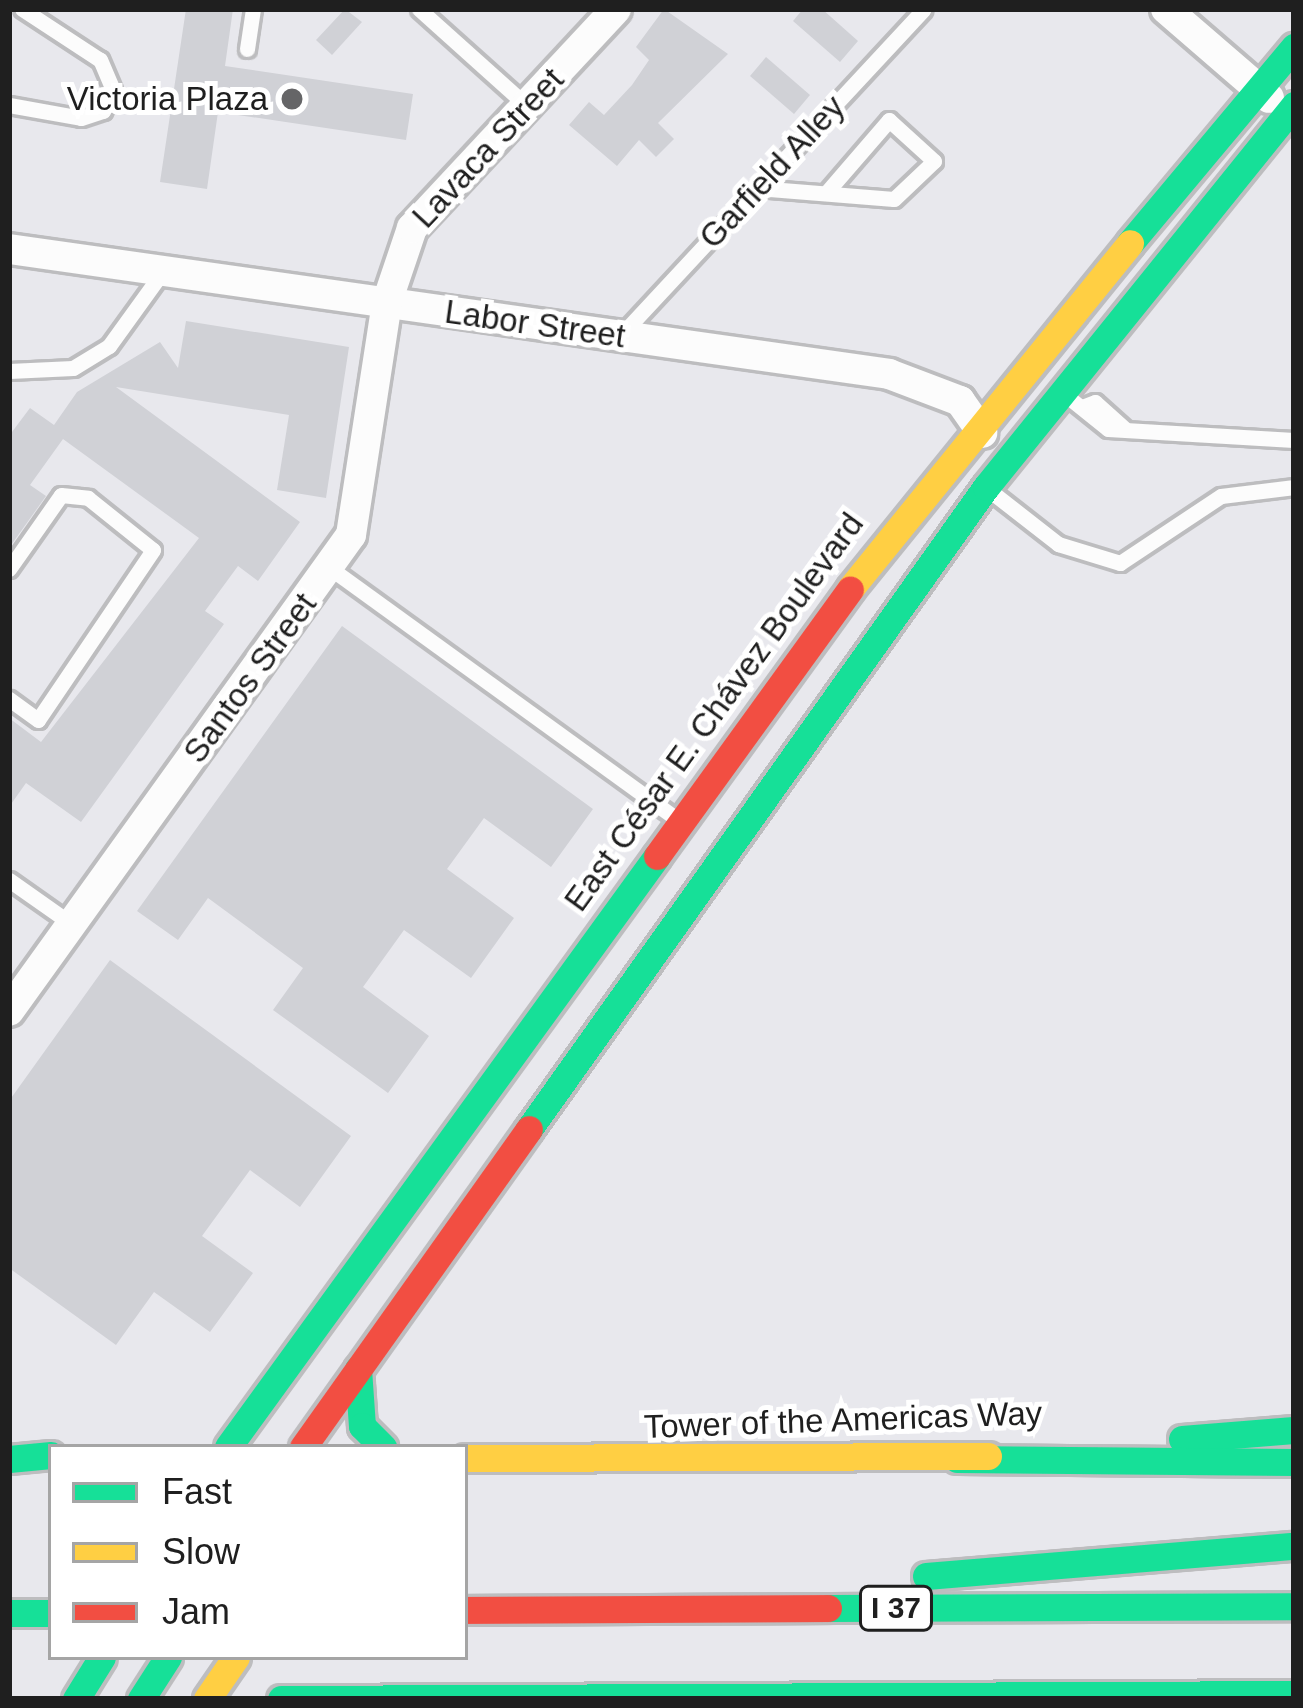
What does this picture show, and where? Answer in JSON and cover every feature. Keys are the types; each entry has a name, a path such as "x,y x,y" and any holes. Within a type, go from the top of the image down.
{"main road":[{"name":"East César E. Chávez Boulevard","path":"230,1444 677,819 981,418 1294,47"},
{"path":"305,1444 986,487 1072,400 1292,109"},
{"path":"366,1255 413,1289"},
{"path":"358,1369 362,1426 380,1444"},
{"name":"Tower of the Americas Way","path":"468,1458 958,1459 1294,1430"},
{"path":"9,1459 48,1455"},
{"path":"958,1459 1294,1462"},
{"path":"498,1610 1294,1546"},
{"name":"I 37","path":"468,1610 1294,1606"},
{"path":"9,1613 48,1613"},
{"path":"76,1699 100,1660"},
{"path":"141,1699 166,1660"},
{"path":"207,1699 234,1660"},
{"path":"281,1699 1294,1694"}],"street":[{"name":"Lavaca Street","path":"387,302 412,228 616,9"},
{"path":"1166,9 1258,92 1292,109"},
{"name":"Labor Street","path":"9,249 928,382 981,418"},
{"name":"Santos Street","path":"9,1012 330,568 364,490 387,302"},
{"path":"981,418 986,487"}],"lane":[{"path":"9,105 81,118 103,110 113,90 100,60 22,9"},
{"path":"419,9 527,106"},
{"name":"Garfield Alley","path":"620,336 924,9"},
{"path":"248,49 255,10"},
{"path":"758,188 894,199 934,161 889,120 826,193"},
{"path":"9,371 73,368 109,346 164,272"},
{"path":"1072,400 1084,418 1141,435 1294,440"},
{"path":"986,487 1058,544 1120,563 1222,496 1294,487"},
{"path":"9,569 61,495 88,498 153,550 38,720 9,699"},
{"path":"330,568 677,819"},
{"path":"9,880 70,923"}],"building":[{"name":"Victoria Plaza","path":"186,9 233,9 225,66 413,94 406,140 218,112 207,189 160,182"},
{"path":"345,9 362,22 332,55 316,40"},
{"path":"664,9 728,54 658,123 674,139 656,157 639,140 617,166 569,125 589,102 604,115 632,85 649,60 636,47"},
{"path":"803,9 822,9 858,41 840,62 793,21"},
{"path":"766,57 810,95 794,114 750,76"},
{"path":"186,321 349,347 326,498 277,490 289,415 116,387 300,522 258,581 238,566 205,611 224,624 81,822 26,783 9,807 9,718 41,742 199,538 63,439 30,485 46,496 9,548 9,436 30,408 54,425 77,392 160,342 178,368"},
{"path":"342,626 593,809 551,867 484,818 447,869 514,918 471,978 404,930 363,987 429,1036 388,1093 273,1010 303,968 208,898 178,940 137,911"},
{"path":"110,960 351,1136 300,1207 250,1170 202,1236 253,1273 210,1332 154,1292 116,1345 9,1268 9,1101"}],"traffic: fast":[{"path":"1130,243 1294,47"},
{"path":"529,1129 986,487 1294,105"},
{"path":"230,1444 657,856"},
{"path":"358,1369 362,1426 380,1444"},
{"path":"1182,1439 1294,1430"},
{"path":"9,1459 48,1455"},
{"path":"957,1459 1294,1462"},
{"path":"926,1576 1294,1546"},
{"path":"828,1608 1294,1606"},
{"path":"9,1613 48,1613"},
{"path":"76,1699 100,1660"},
{"path":"141,1699 166,1660"},
{"path":"281,1699 1294,1694"}],"traffic: slow":[{"path":"850,589 1130,243"},
{"path":"468,1458 988,1456"},
{"path":"207,1699 234,1660"}],"traffic: jam":[{"path":"657,856 850,589"},
{"path":"305,1444 529,1129"},
{"path":"468,1610 828,1608"}],"place":[{"name":"Victoria Plaza","path":"292,99"}]}
